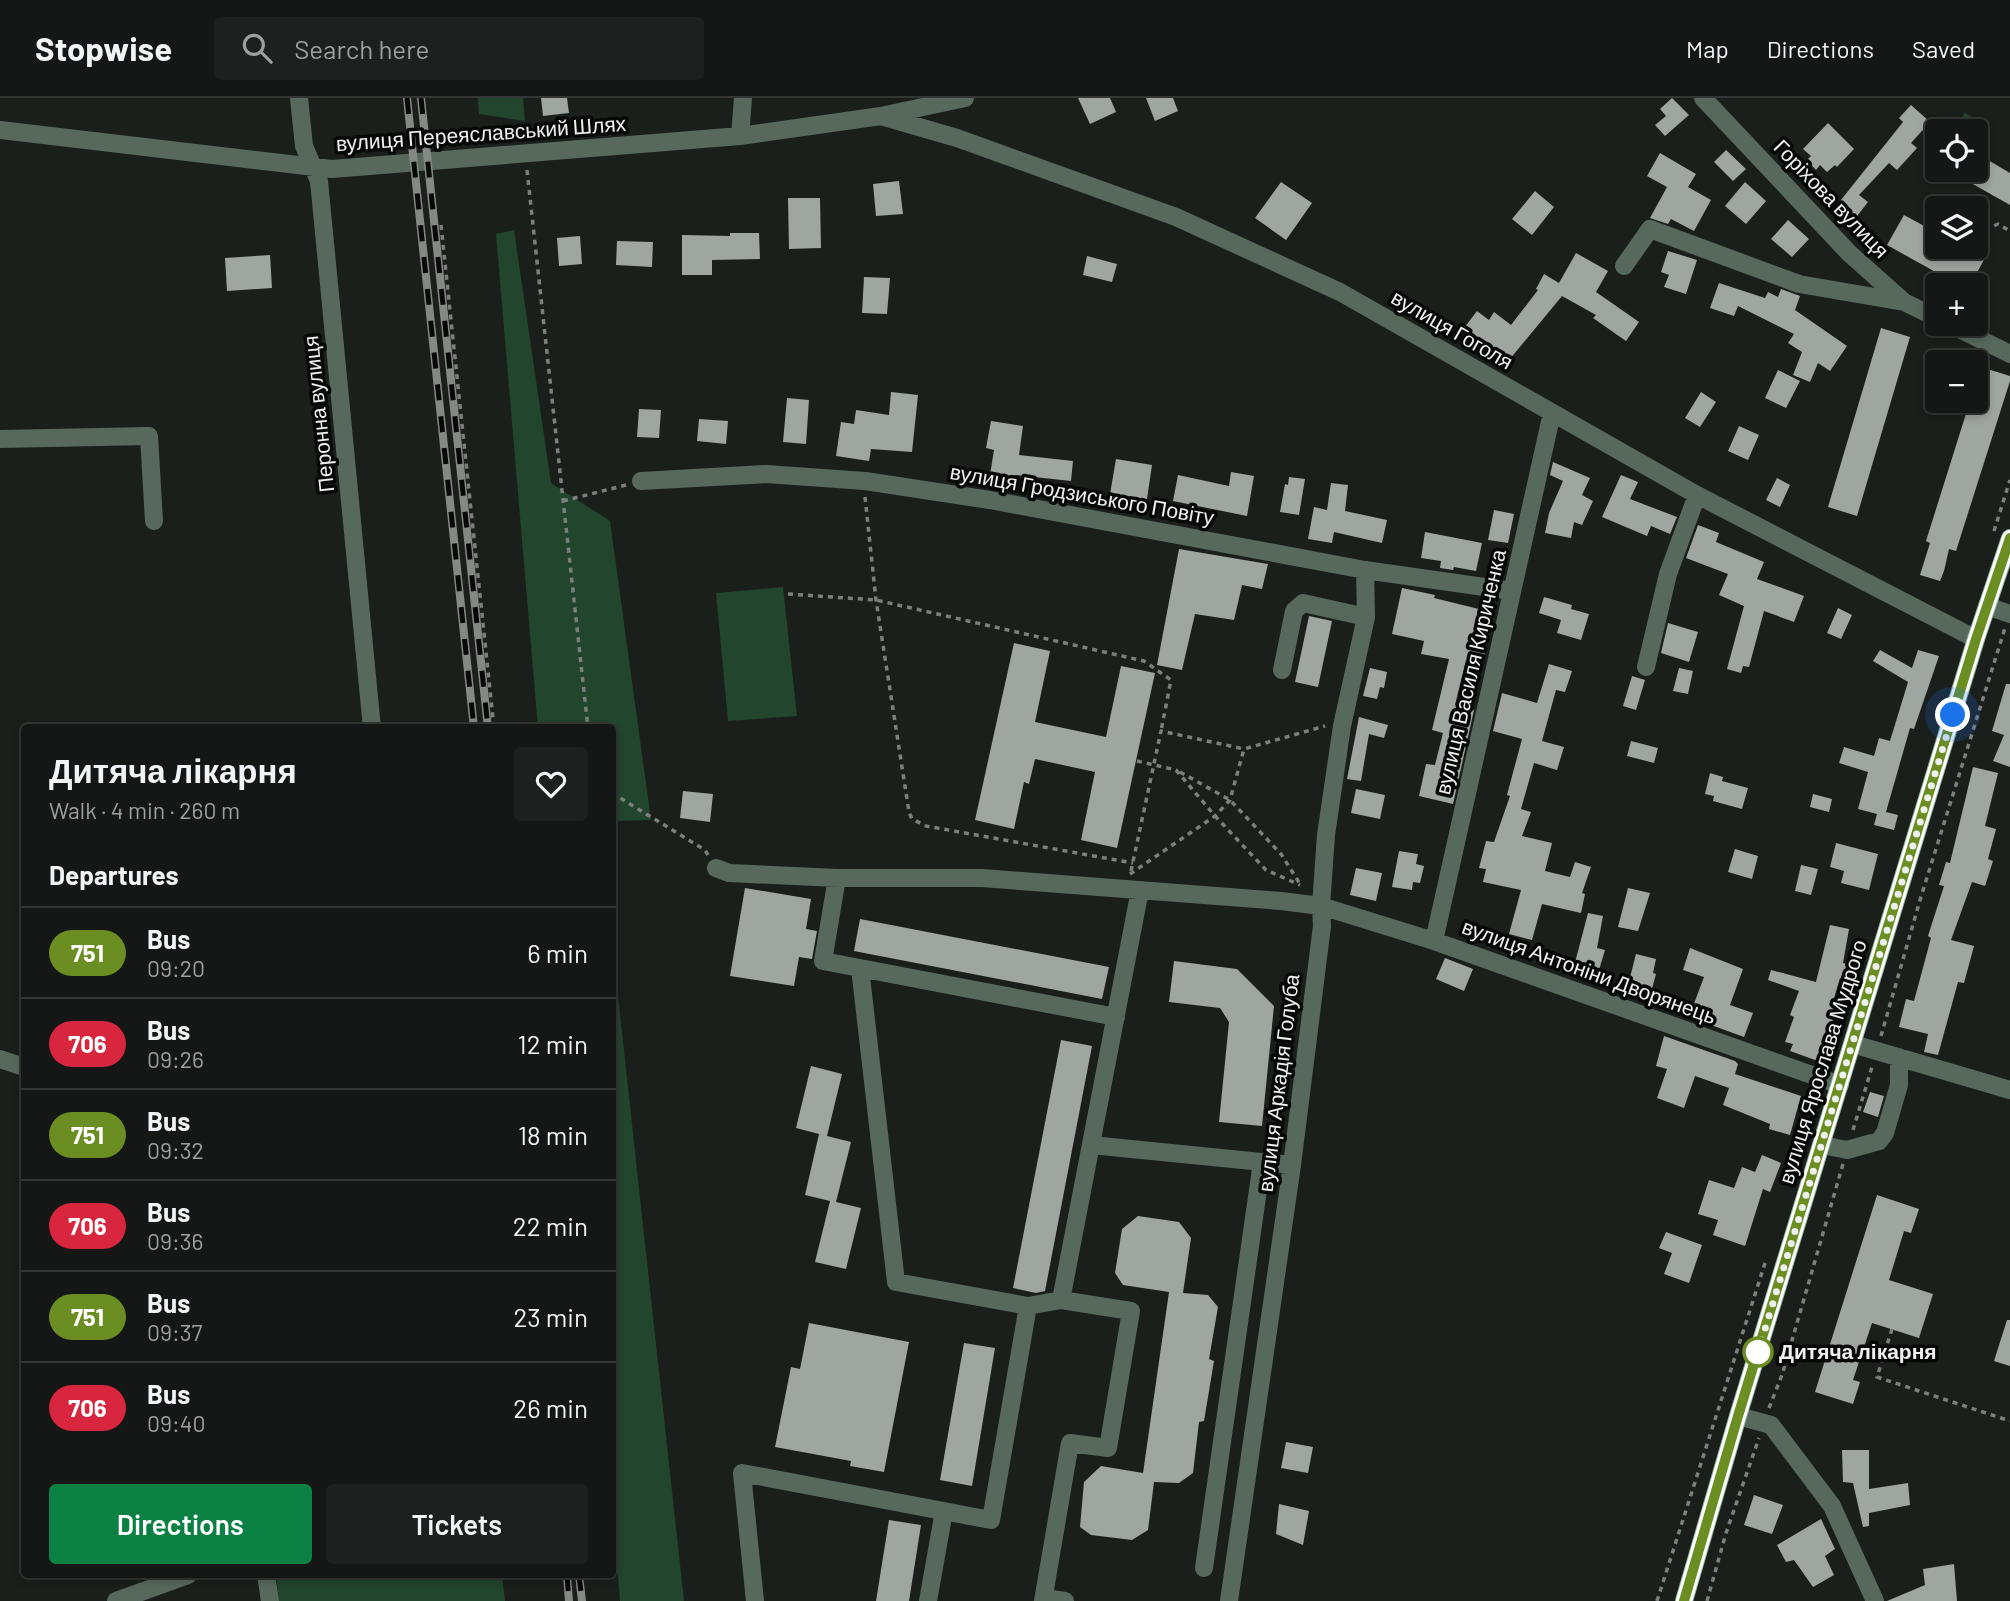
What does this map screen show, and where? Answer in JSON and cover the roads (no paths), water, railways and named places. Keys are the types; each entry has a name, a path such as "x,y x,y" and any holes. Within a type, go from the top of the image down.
{"main road":[{"name":"вулиця Ярослава Мудрого","path":"1684,1601 1976,639 2010,538"}],"street":[{"name":"Перонна вулиця","path":"299,98 304,146 319,181 372,724"},
{"path":"740,136 743,98"},
{"name":"вулиця Переяславський Шлях","path":"0,130 312,167 369,167 740,136 881,116 965,98"},
{"name":"Горіхова вулиця","path":"1703,98 1849,253 1904,302 1925,312"},
{"name":"вулиця Гоголя","path":"881,116 957,138 1176,217 1340,292 1698,495 1976,639"},
{"path":"1624,266 1650,229 1799,284 1904,302"},
{"path":"1973,336 2010,354"},
{"name":"вулиця Василя Кириченка","path":"1434,941 1552,413"},
{"path":"0,439 149,436 154,521"},
{"name":"вулиця Гродзиського Повіту","path":"641,481 766,474 865,481 990,499 1365,570 1512,591"},
{"path":"1646,667 1668,574 1698,495"},
{"name":"вулиця Аркадія Голуба","path":"1229,1601 1292,1165 1322,926 1326,835 1342,726 1366,617 1365,570"},
{"path":"1282,670 1294,611 1303,603 1366,617"},
{"path":"1987,606 2010,614"},
{"name":"вулиця Антоніни Дворянець","path":"716,868 729,873 837,878 982,878 1133,884 1321,906 1434,941 1840,1085"},
{"path":"837,878 823,961 1116,1017"},
{"path":"1061,1300 1116,1017 1133,884"},
{"path":"860,968 896,1282 1028,1306 1061,1300 1131,1311 1108,1448 1070,1443 1043,1600 1065,1601"},
{"path":"1853,1044 2010,1090"},
{"path":"1822,1145 1847,1150 1880,1141 1885,1133 1899,1085 1899,1057"},
{"path":"0,1059 21,1066"},
{"path":"1091,1145 1292,1165"},
{"path":"1204,1568 1262,1162"},
{"path":"755,1601 742,1473 991,1520 1028,1306"},
{"path":"1228,1398 1259,1402"},
{"path":"1738,1416 1772,1425 1832,1506 1875,1601"},
{"path":"928,1601 944,1511"},
{"path":"116,1601 180,1578"},
{"path":"266,1578 270,1601"}],"railway":[{"path":"407,98 474,724"},
{"path":"421,98 488,724"},
{"path":"567,1578 569,1601"},
{"path":"579,1578 582,1601"}],"place":[{"name":"Дитяча лікарня","path":"1758,1352"}]}
